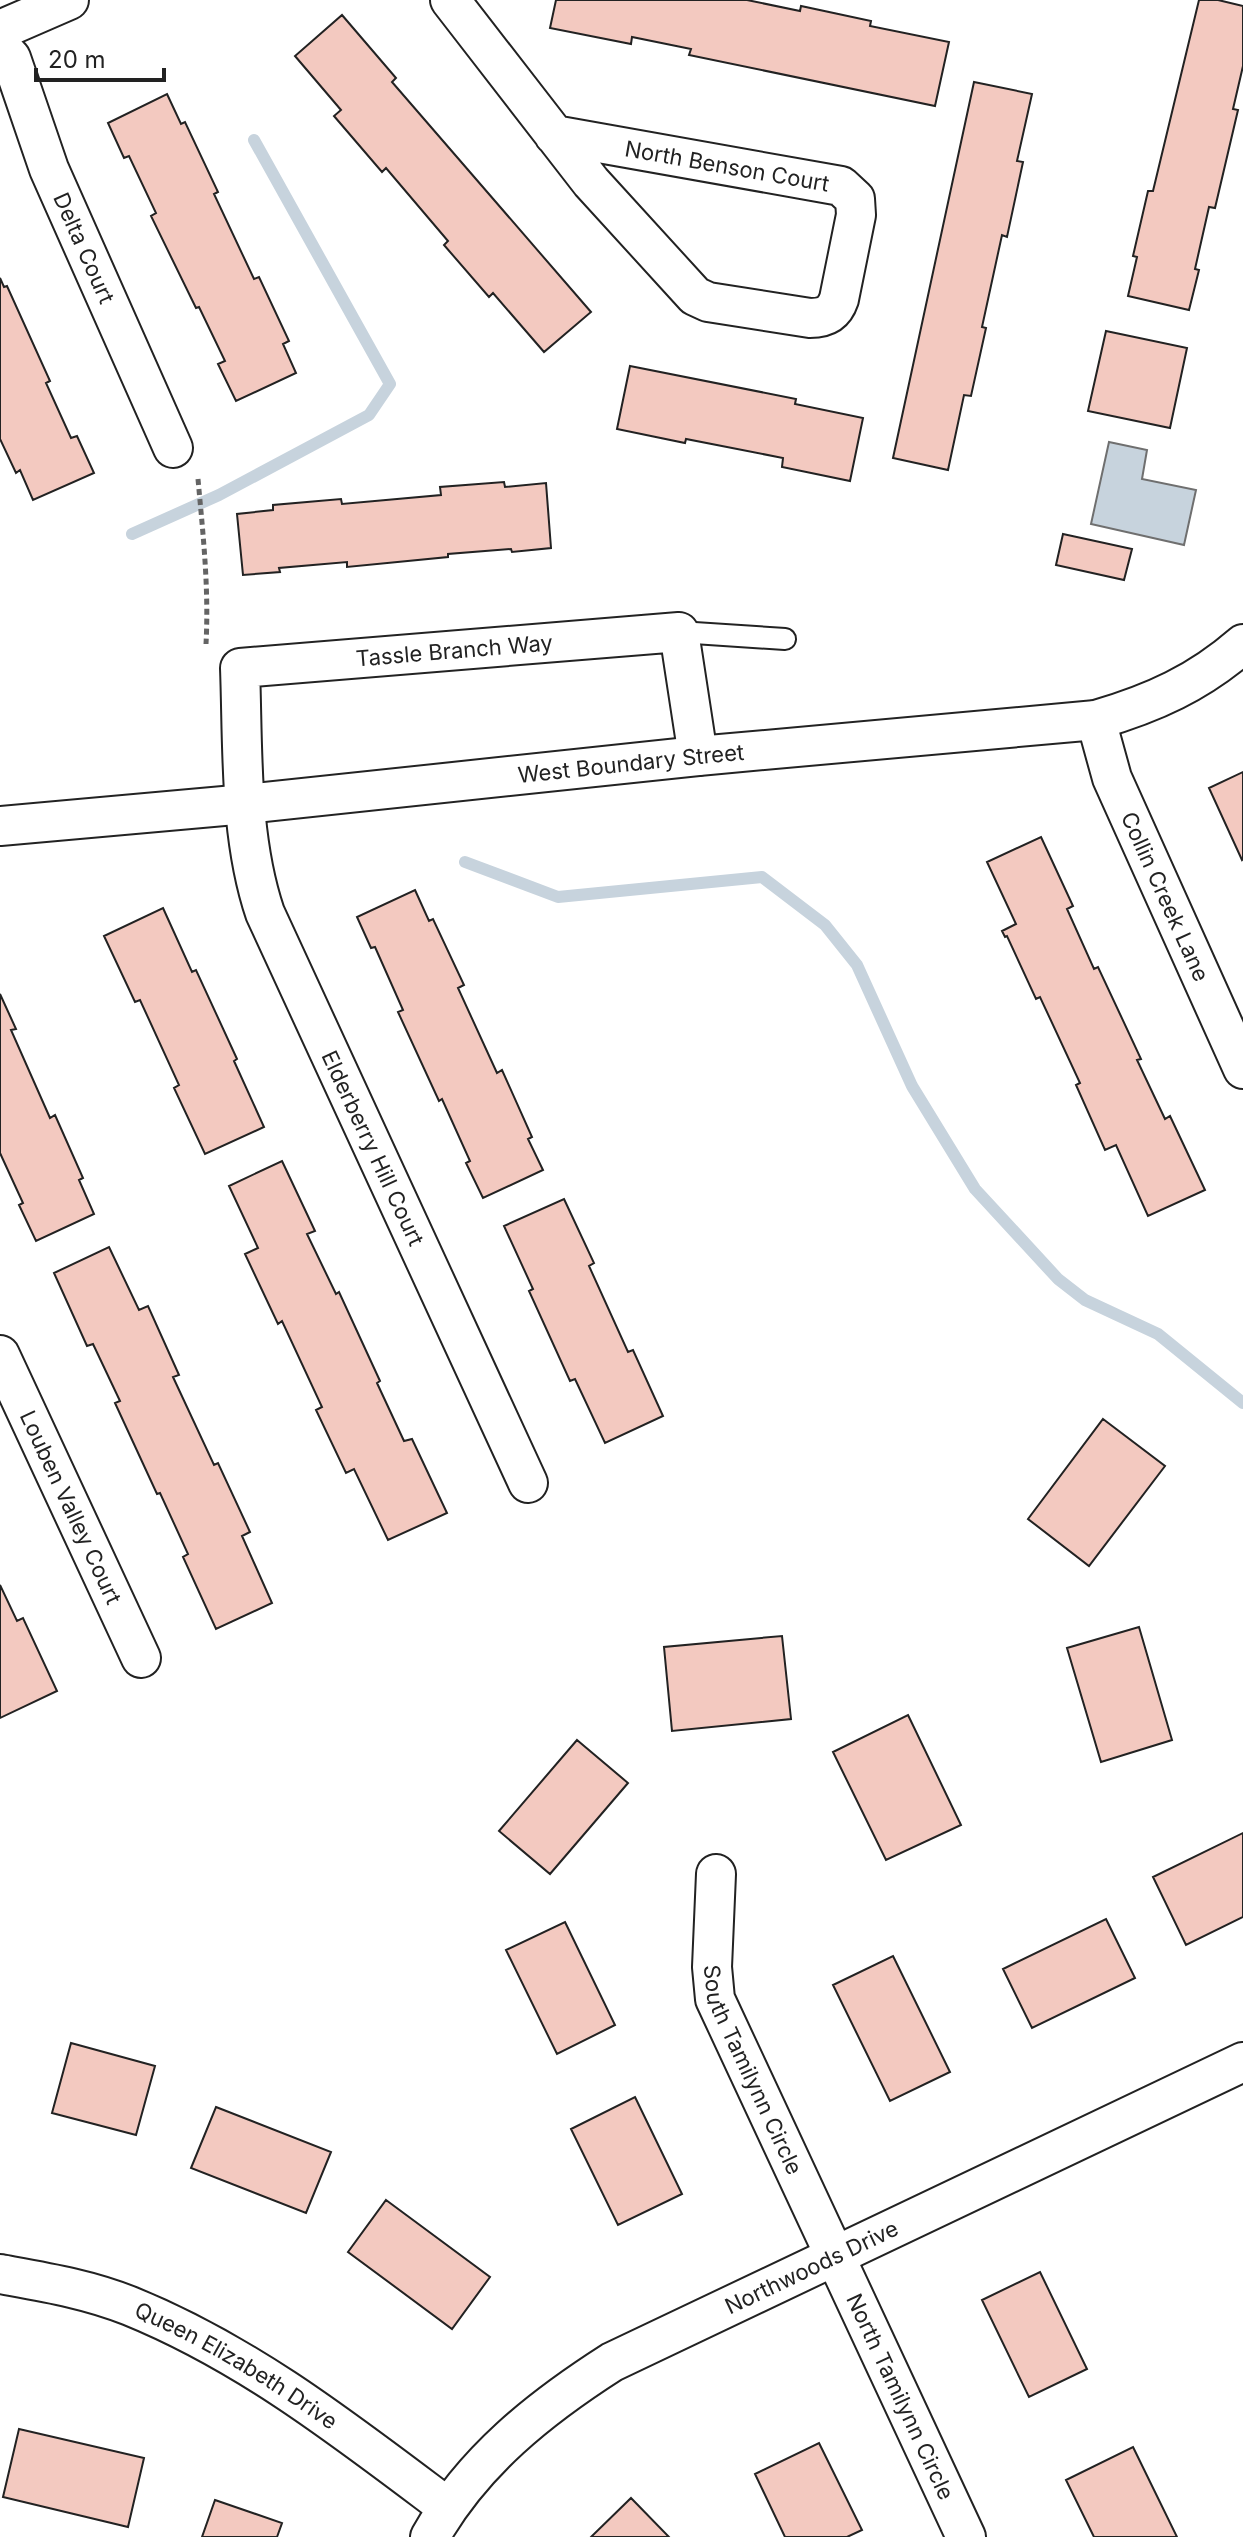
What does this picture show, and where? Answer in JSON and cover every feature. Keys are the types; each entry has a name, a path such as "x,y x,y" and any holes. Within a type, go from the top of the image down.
{"street":[{"path":"0,30 69,0"},
{"name":"North Benson Court","path":"450,0 554,135 591,182 695,296 708,302 810,318 825,317 834,311 856,215 855,199 841,186 554,135"},
{"name":"Delta Court","path":"0,46 11,58 49,169 173,448"},
{"path":"679,632 698,756"},
{"name":"Tassle Branch Way","path":"246,804 240,668 679,632"},
{"name":"West Boundary Street","path":"0,826 246,804 698,756 1096,720 1156,700 1192,683 1243,644"},
{"name":"Collin Creek Lane","path":"1096,720 1112,778 1243,1069"},
{"name":"Elderberry Hill Court","path":"246,804 255,883 265,913 528,1483"},
{"name":"Louben Valley Court","path":"0,1355 141,1658"},
{"name":"South Tamilynn Circle","path":"716,1874 712,1967 715,1999 834,2257"},
{"name":"Northwoods Drive","path":"439,2522 514,2433 563,2393 612,2362 1243,2062"},
{"name":"North Tamilynn Circle","path":"834,2257 966,2537"},
{"name":"Queen Elizabeth Drive","path":"0,2274 66,2286 128,2305 260,2372 323,2413 439,2522"}],"lane":[{"path":"679,632 785,639"}],"path":[{"path":"173,448 193,454 197,475 209,602 205,656"}],"shaded area":[{"path":"1109,442 1147,450 1142,479 1196,490 1184,545 1091,524"}],"building":[{"path":"556,0 747,0 800,11 801,6 871,21 870,26 949,42 935,106 689,55 691,49 632,37 631,44 550,28"},
{"path":"1199,0 1218,0 1243,6 1243,66 1233,109 1238,110 1215,208 1209,207 1189,310 1128,296 1137,257 1133,256 1148,191 1153,191"},
{"path":"342,15 396,78 392,82 591,312 544,352 493,293 489,297 444,245 448,241 386,168 382,172 334,116 341,110 295,56"},
{"path":"974,82 1032,94 1017,161 1023,162 1007,237 1002,235 971,396 964,395 948,470 893,458"},
{"path":"167,94 181,124 185,122 218,192 214,194 254,279 259,277 289,341 283,344 296,373 236,401 218,364 225,361 151,216 156,213 129,156 124,158 108,123"},
{"path":"0,278 4,287 7,286 50,381 46,383 71,438 77,436 94,473 33,500 20,470 16,473 0,439"},
{"path":"1106,331 1187,348 1170,428 1088,411"},
{"path":"630,366 796,399 795,404 863,418 850,481 782,467 783,458 617,429"},
{"path":"504,482 505,487 546,483 551,548 448,554 448,557 347,567 347,562 279,568 280,572 243,575 237,514 273,510 273,505 341,499 342,504 441,495 440,487"},
{"path":"1063,534 1132,549 1124,580 1056,565"},
{"path":"1243,772 1243,859 1242,860 1209,788"},
{"path":"1041,837 1073,906 1067,909 1094,969 1098,967 1165,1119 1170,1116 1205,1190 1148,1216 1116,1145 1105,1150 1076,1085 1080,1083 1040,997 1036,999 1002,931 1016,924 987,862"},
{"path":"415,890 429,921 433,919 464,985 458,988 497,1073 502,1070 543,1170 483,1198 442,1099 439,1101 398,1012 403,1010 375,947 371,948 357,917"},
{"path":"163,908 192,972 196,970 264,1127 205,1154 174,1088 179,1085 140,1000 135,1002 104,936"},
{"path":"0,994 16,1029 11,1030 50,1118 55,1115 83,1178 79,1180 94,1214 36,1241 0,1153"},
{"path":"282,1161 315,1231 307,1234 336,1294 339,1292 404,1441 412,1439 447,1513 388,1540 354,1469 346,1473 316,1410 322,1407 282,1321 278,1324 245,1254 258,1248 229,1186"},
{"path":"564,1199 594,1263 589,1266 628,1352 633,1350 663,1416 605,1443 575,1379 570,1381 529,1291 533,1289 504,1226"},
{"path":"109,1247 139,1310 148,1306 179,1375 173,1377 214,1465 218,1463 250,1532 242,1536 272,1603 216,1629 183,1557 188,1554 115,1403 120,1401 93,1344 87,1346 54,1273"},
{"path":"1103,1419 1165,1466 1089,1566 1028,1519"},
{"path":"0,1585 17,1621 23,1618 57,1691 0,1718"},
{"path":"1139,1627 1172,1740 1101,1762 1067,1648"},
{"path":"782,1636 791,1719 672,1731 664,1647"},
{"path":"908,1715 961,1825 886,1860 833,1752"},
{"path":"577,1740 628,1783 550,1874 499,1831"},
{"path":"1243,1833 1243,1917 1186,1945 1153,1877"},
{"path":"1106,1919 1135,1978 1032,2028 1003,1969"},
{"path":"565,1922 615,2025 557,2054 506,1950"},
{"path":"893,1956 950,2072 890,2101 833,1985"},
{"path":"71,2043 155,2066 136,2135 52,2113"},
{"path":"635,2097 682,2194 618,2225 571,2129"},
{"path":"216,2107 331,2152 306,2213 191,2168"},
{"path":"386,2200 490,2277 452,2329 348,2252"},
{"path":"1040,2272 1087,2369 1029,2397 982,2300"},
{"path":"19,2429 144,2458 128,2527 3,2497"},
{"path":"819,2443 862,2530 847,2537 785,2537 755,2474"},
{"path":"1133,2447 1177,2537 1094,2537 1066,2480"},
{"path":"631,2498 669,2537 591,2537"},
{"path":"215,2500 282,2523 277,2537 202,2537"}],"waterway":[{"path":"132,534 219,495 369,415 390,384 254,140"},
{"path":"465,862 558,897 762,877 825,925 857,965 912,1086 975,1189 1058,1279 1085,1300 1158,1334 1243,1403"}]}
